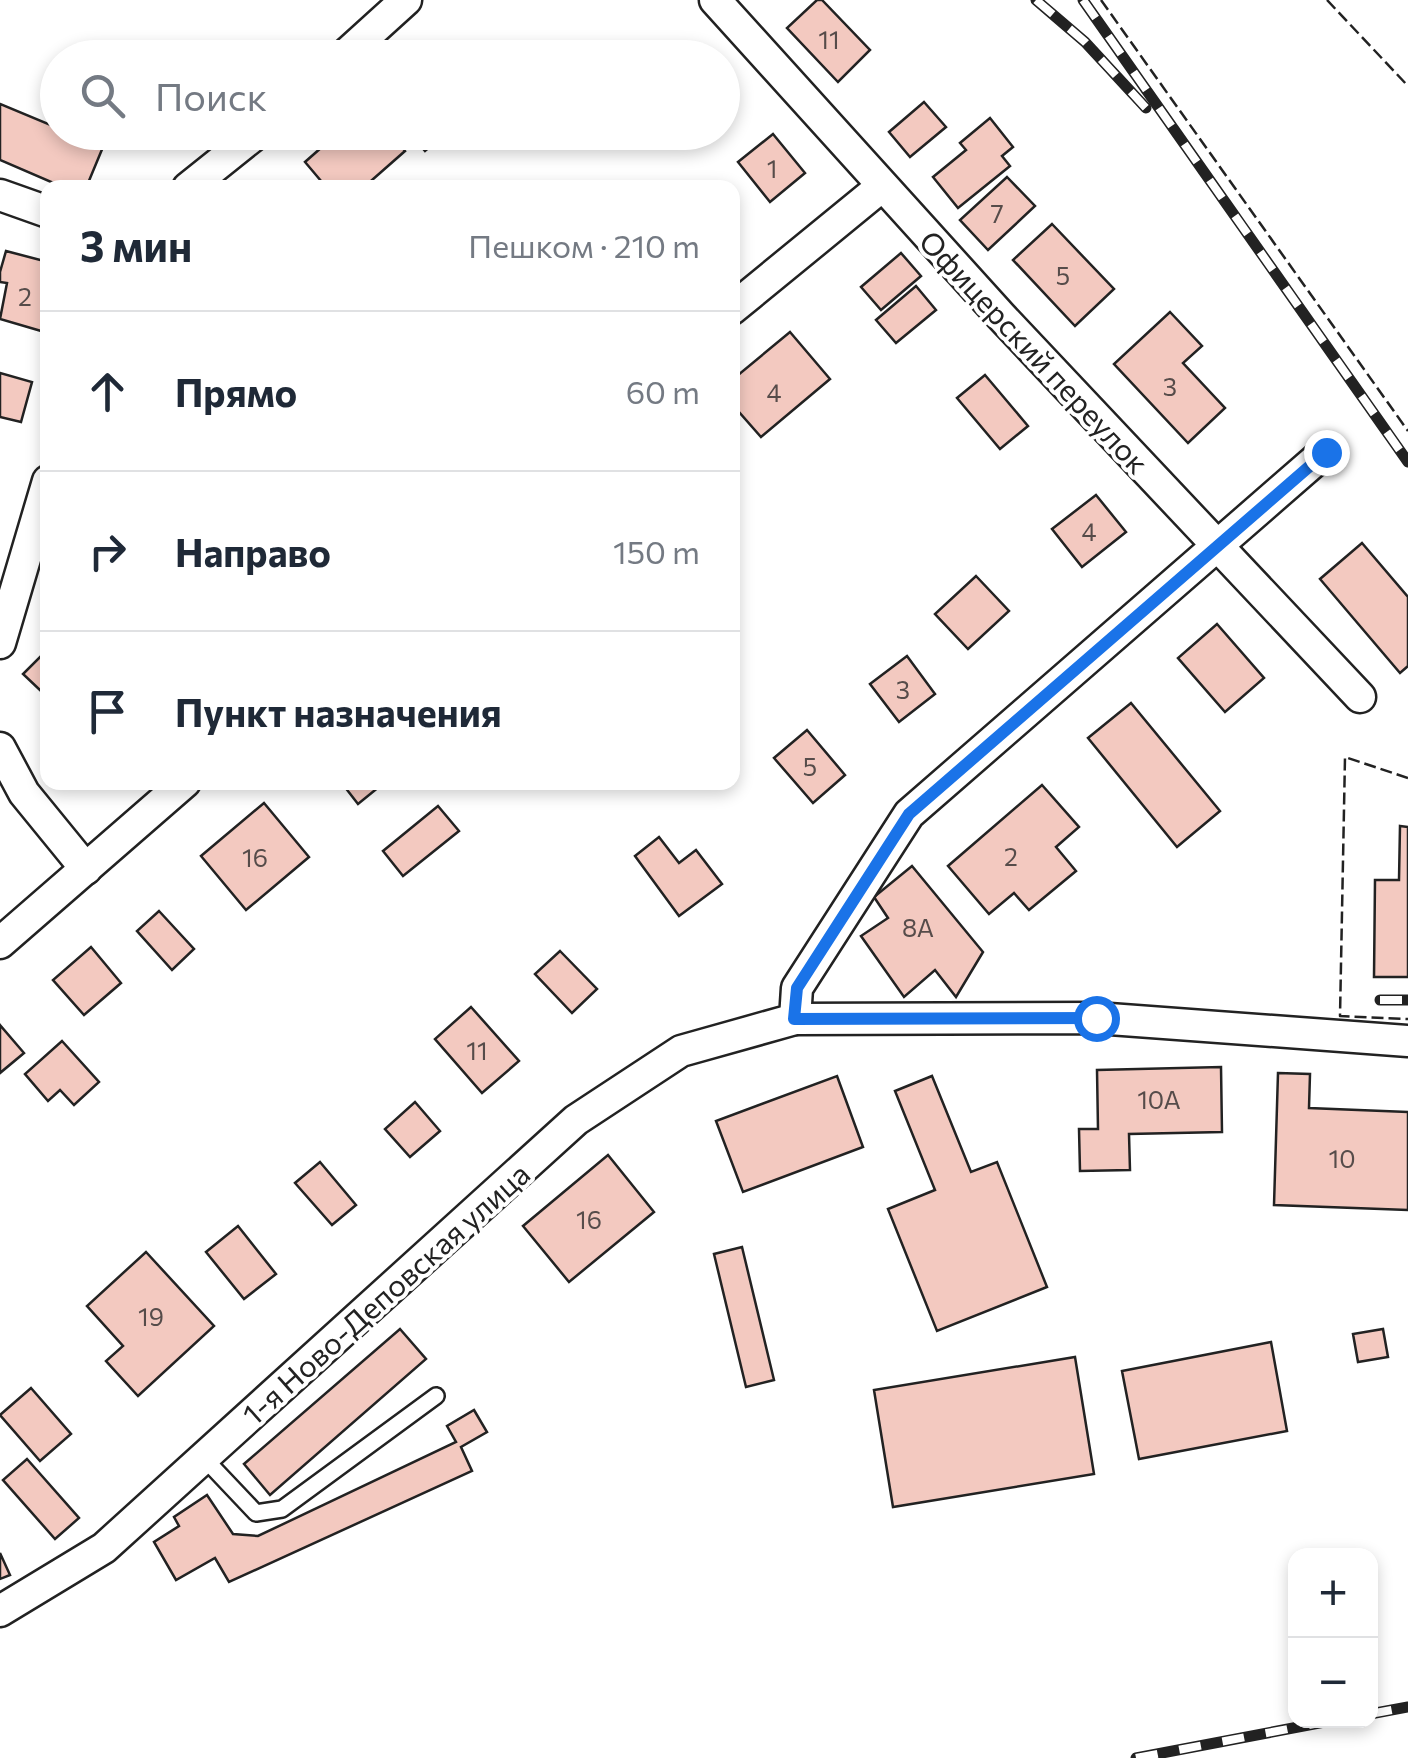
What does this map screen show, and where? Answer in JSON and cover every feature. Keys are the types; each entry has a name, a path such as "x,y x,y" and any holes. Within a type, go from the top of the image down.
{"street":[{"path":"362,40 406,0"},
{"name":"Офицерский переулок","path":"715,0 881,187 1360,697"},
{"path":"198,180 236,150"},
{"path":"740,303 881,187"},
{"path":"0,195 40,209"},
{"path":"794,1019 797,988 909,814 1326,452"},
{"path":"0,644 40,509"},
{"path":"0,748 24,793 86,869"},
{"path":"0,944 176,790"},
{"name":"1-я Ново-Деповская улица","path":"0,1611 104,1548 576,1120 682,1051 794,1019 1096,1018 1408,1041"}],"lane":[{"path":"203,1457 256,1514 282,1509 436,1396"}],"building":[{"path":"817,0 822,0 870,50 838,82 787,28"},
{"path":"924,102 946,127 910,157 889,132"},
{"path":"0,104 40,121 40,150 102,150 89,180 46,180 0,160"},
{"path":"990,118 1013,147 1002,156 1010,166 958,208 933,177 966,150 960,143"},
{"path":"773,134 805,173 770,202 738,162"},
{"path":"319,150 405,151 372,180 320,180 305,162"},
{"path":"1007,177 1035,206 988,250 960,220"},
{"path":"1052,224 1114,289 1075,326 1013,260"},
{"path":"6,251 40,260 40,331 0,319 7,283 0,282"},
{"path":"901,253 921,276 881,310 861,287"},
{"path":"916,286 936,310 896,343 876,320"},
{"path":"1170,312 1202,346 1183,363 1225,408 1188,443 1114,364"},
{"path":"790,332 830,379 761,437 740,413 740,373"},
{"path":"0,373 32,382 21,422 0,417"},
{"path":"985,375 1028,426 1000,449 957,398"},
{"path":"1096,495 1126,532 1082,567 1052,529"},
{"path":"1362,543 1408,597 1408,666 1400,673 1320,579"},
{"path":"976,576 1009,611 968,649 935,614"},
{"path":"1217,624 1264,678 1225,712 1178,658"},
{"path":"907,656 935,694 899,722 870,684"},
{"path":"40,657 40,690 23,674"},
{"path":"1131,703 1220,811 1177,847 1088,738"},
{"path":"807,730 845,775 813,803 774,758"},
{"path":"1042,785 1079,827 1056,847 1076,871 1029,910 1014,893 989,914 948,866"},
{"path":"347,790 375,790 358,804"},
{"path":"264,803 309,857 246,910 201,856"},
{"path":"438,806 459,831 403,876 383,851"},
{"path":"1400,826 1408,827 1408,977 1374,977 1375,880 1399,880"},
{"path":"659,837 679,863 696,850 722,884 679,916 635,856"},
{"path":"912,866 983,952 956,997 935,970 904,997 861,936 888,918 874,897"},
{"path":"159,911 194,949 172,970 137,931"},
{"path":"91,947 121,983 84,1015 53,980"},
{"path":"560,951 597,989 572,1013 535,974"},
{"path":"471,1007 519,1061 482,1093 435,1039"},
{"path":"0,1025 24,1053 0,1073"},
{"path":"62,1041 99,1082 74,1105 60,1090 48,1101 25,1074"},
{"path":"1221,1067 1222,1132 1129,1134 1130,1170 1080,1171 1079,1129 1098,1129 1097,1070"},
{"path":"1278,1073 1310,1074 1309,1108 1408,1112 1408,1210 1274,1205"},
{"path":"837,1076 863,1147 743,1192 716,1121"},
{"path":"932,1076 971,1172 997,1162 1047,1287 937,1331 888,1209 935,1190 895,1091"},
{"path":"415,1102 440,1131 410,1157 385,1129"},
{"path":"608,1155 654,1212 569,1282 523,1226"},
{"path":"320,1162 356,1205 332,1225 295,1183"},
{"path":"238,1226 276,1274 244,1299 206,1252"},
{"path":"742,1247 774,1380 746,1387 714,1254"},
{"path":"146,1252 214,1326 138,1396 106,1361 123,1346 87,1306"},
{"path":"400,1329 426,1359 270,1495 244,1464"},
{"path":"1383,1329 1388,1357 1358,1362 1353,1334"},
{"path":"1271,1342 1287,1431 1139,1459 1122,1371"},
{"path":"1075,1357 1094,1474 893,1507 874,1390"},
{"path":"31,1388 71,1434 40,1461 0,1415"},
{"path":"474,1410 487,1432 461,1447 472,1471 229,1582 215,1558 176,1580 154,1542 179,1526 174,1517 207,1495 233,1534 258,1536 456,1442 447,1426"},
{"path":"27,1459 79,1518 55,1539 3,1480"},
{"path":"0,1553 10,1575 0,1579"}],"railway":[{"path":"1036,0 1085,42 1146,108"},
{"path":"1083,0 1408,462"},
{"path":"1380,1000 1408,1000"},
{"path":"1378,1713 1408,1707"},
{"path":"1136,1758 1293,1728"}],"fence":[{"path":"1101,0 1408,431"},
{"path":"1327,0 1408,86"},
{"path":"1408,778 1345,757 1340,1016 1408,1019"}],"route":[{"path":"1096,1018 794,1019 797,988 909,814 1326,452"}]}
